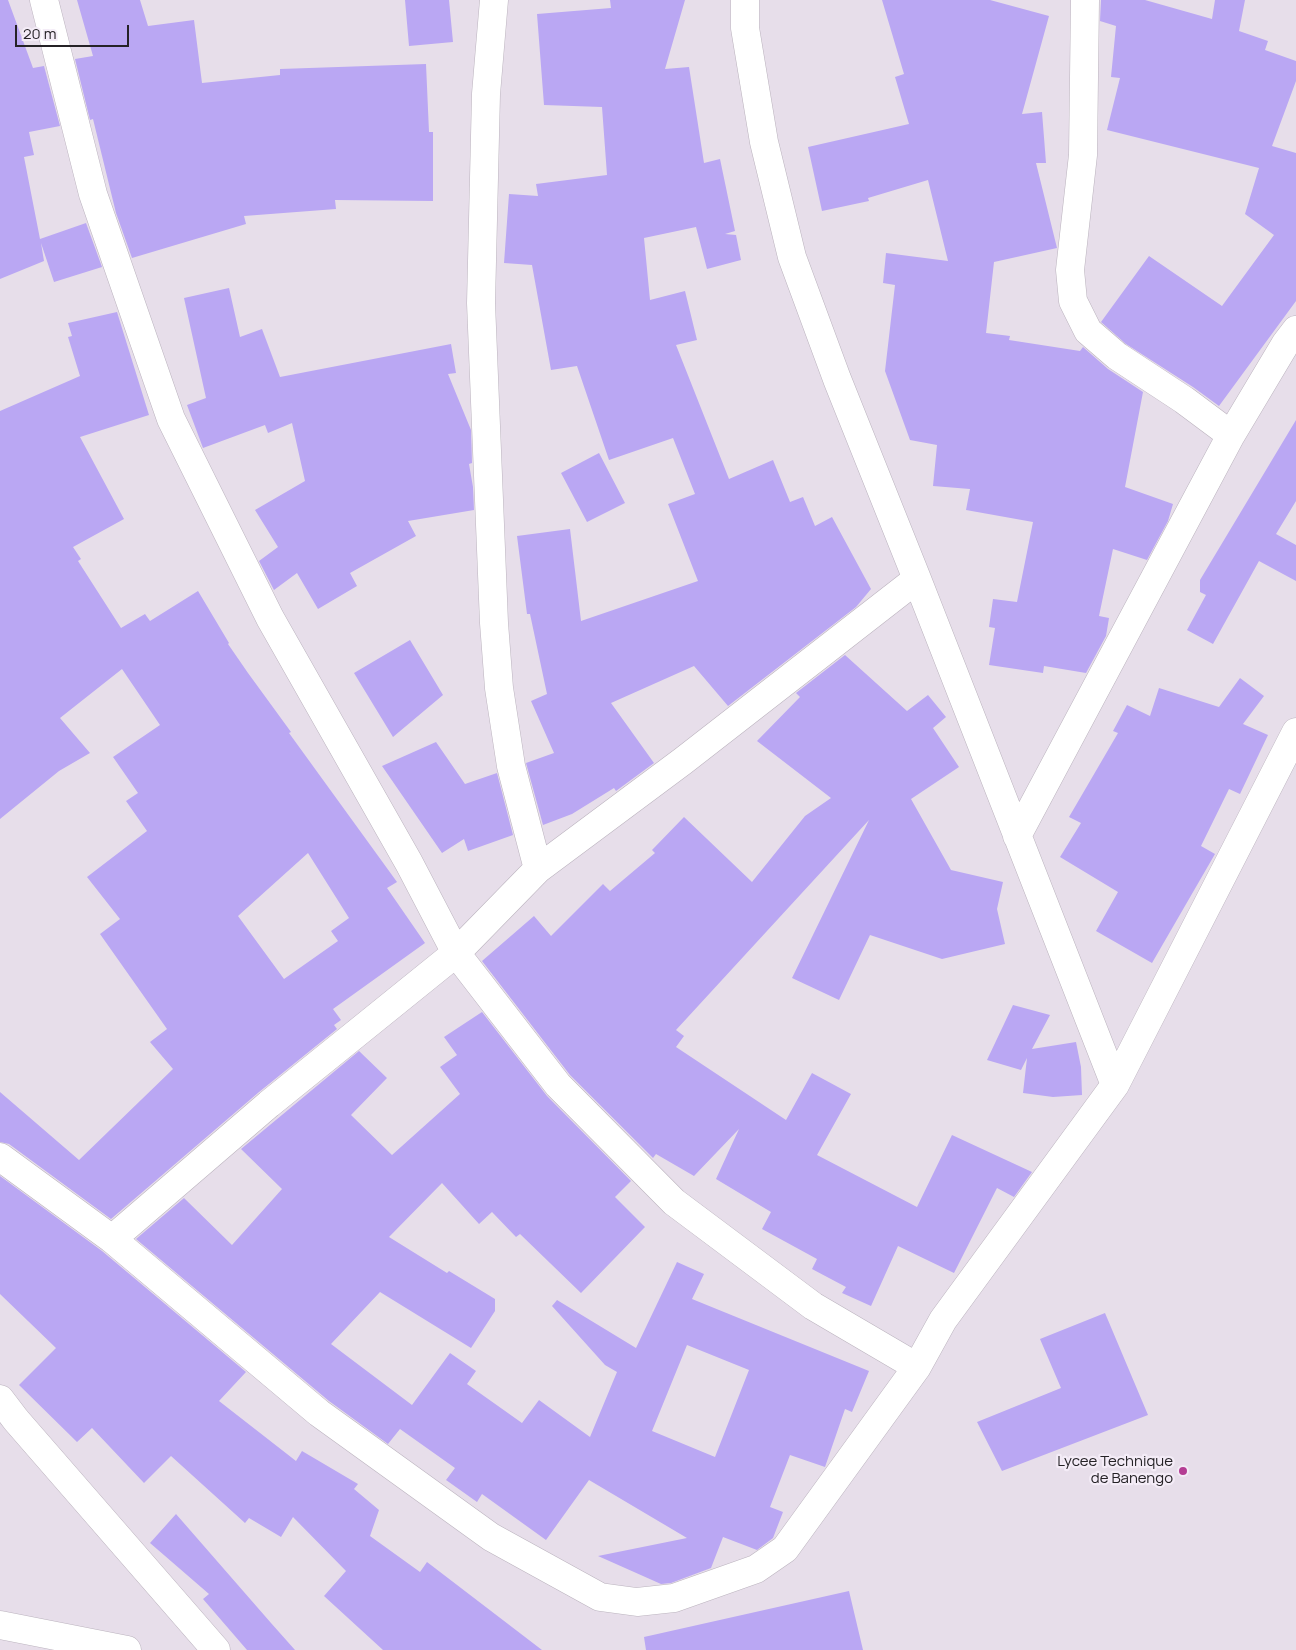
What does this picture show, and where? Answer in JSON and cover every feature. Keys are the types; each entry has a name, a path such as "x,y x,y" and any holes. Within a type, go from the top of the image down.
{"street":[{"path":"44,0 93,194 171,419 270,618 409,863 456,953 558,1085 674,1202 813,1306 917,1367"},
{"path":"494,0 486,94 481,303 494,623 499,688 511,766 538,869"},
{"path":"745,0 745,28 764,142 792,257 837,379 1115,1085"},
{"path":"1085,0 1083,155 1070,270 1073,301 1088,332 1117,356 1184,400 1231,435"},
{"path":"1018,836 1231,435 1286,343 1296,330"},
{"path":"112,1239 269,1104 456,953 538,869 683,761 917,579"},
{"path":"0,1157 112,1239 319,1413 491,1537 600,1597 637,1602 674,1598 756,1569 785,1549 917,1367 944,1320 1115,1085 1296,732"},
{"path":"0,1398 16,1420 216,1650"},
{"path":"0,1625 127,1650"}],"building":[{"path":"0,0 8,0 33,68 44,66 60,126 29,132 34,155 24,157 40,239 86,223 102,267 54,282 41,243 44,261 0,279"},
{"path":"77,0 140,0 148,26 194,20 202,83 280,75 280,69 426,64 429,132 433,132 433,201 335,200 336,209 244,216 246,224 132,258 116,213 93,119 90,120 75,59 93,56"},
{"path":"405,0 449,0 453,42 409,46"},
{"path":"610,0 685,0 665,69 689,67 704,163 720,159 735,231 725,234 736,235 741,260 707,269 696,227 644,238 650,300 685,291 697,340 676,345 729,479 773,460 790,502 803,497 815,526 832,517 871,589 856,607 728,706 694,666 611,703 654,763 616,791 614,788 572,814 543,825 526,763 554,753 531,701 547,694 530,614 527,614 517,536 570,529 581,621 698,581 668,504 695,494 673,438 609,460 577,366 551,370 532,265 504,263 509,194 538,196 536,184 607,175 602,107 544,105 537,14 611,8"},
{"path":"882,0 990,0 1049,16 1022,114 1042,112 1046,163 1036,163 1057,248 994,262 986,333 1010,336 1009,340 1080,351 1083,347 1108,369 1143,392 1125,487 1173,504 1168,521 1147,560 1113,549 1099,616 1109,618 1106,636 1086,673 1044,666 1043,673 989,665 995,628 989,627 993,599 1017,602 1033,522 966,510 970,489 933,486 937,445 910,440 885,371 895,285 883,283 886,253 948,261 928,180 868,198 869,201 822,211 808,147 909,124 895,77 904,74"},
{"path":"1101,0 1145,0 1212,19 1215,0 1245,0 1239,31 1268,41 1265,50 1296,61 1296,81 1272,146 1296,153 1296,301 1219,406 1126,344 1101,322 1149,256 1222,306 1274,235 1245,214 1259,168 1107,130 1120,78 1111,77 1116,26 1100,21"},
{"path":"229,288 240,337 262,329 280,377 451,344 456,373 448,374 471,430 472,463 469,464 474,510 408,521 416,536 350,573 357,586 318,609 297,573 274,590 259,561 278,547 255,510 305,481 292,423 268,433 265,425 203,448 187,405 206,398 184,298"},
{"path":"117,312 149,415 80,437 124,519 73,547 81,559 78,561 121,628 145,614 150,621 198,591 228,644 291,732 289,733 397,882 387,888 425,943 333,1009 341,1020 334,1025 337,1029 259,1092 111,1219 9,1144 0,1142 0,1092 79,1160 173,1069 150,1042 167,1029 100,934 120,919 87,877 147,831 126,801 138,793 113,757 160,725 122,669 60,718 90,753 59,771 0,819 0,411 80,376 68,337 72,336 68,323","holes":["308,853 349,918 331,931 338,941 284,979 238,916"]},
{"path":"1296,420 1296,501 1276,534 1296,545 1296,581 1259,561 1213,644 1187,630 1206,595 1200,592 1200,580"},
{"path":"599,453 625,503 587,522 561,473"},
{"path":"410,640 443,695 393,737 354,673"},
{"path":"845,655 907,711 928,695 946,717 933,728 959,767 911,799 951,870 1003,882 997,909 1005,944 942,959 870,935 839,1000 792,978 869,820 676,1030 684,1036 676,1047 786,1120 812,1073 851,1094 817,1155 917,1207 952,1135 1032,1172 1014,1197 997,1188 954,1273 898,1246 871,1306 842,1293 846,1287 812,1269 817,1259 762,1229 771,1212 716,1179 739,1129 694,1176 656,1154 653,1158 570,1075 482,961 534,916 551,936 603,884 610,891 655,853 652,850 684,817 752,882 805,816 831,798 757,741 800,697 796,693"},
{"path":"1240,678 1264,696 1243,724 1268,735 1240,794 1229,789 1201,846 1215,854 1152,963 1096,931 1118,892 1060,857 1081,823 1069,817 1118,733 1113,731 1127,705 1150,716 1159,688 1219,707"},
{"path":"436,742 465,784 497,773 513,835 468,851 464,839 442,853 382,766"},
{"path":"1013,1005 1050,1015 1032,1049 1076,1042 1081,1067 1082,1095 1053,1097 1023,1093 1027,1058 1021,1070 987,1060"},
{"path":"482,1012 547,1096 631,1181 615,1197 645,1227 581,1293 520,1234 516,1237 492,1212 479,1224 442,1183 389,1237 447,1273 449,1271 495,1299 495,1311 471,1348 380,1292 331,1344 412,1405 450,1353 476,1371 467,1384 522,1423 539,1400 590,1437 617,1372 605,1365 552,1306 557,1300 636,1348 677,1262 704,1274 692,1299 869,1371 852,1412 845,1409 825,1467 790,1455 770,1507 783,1512 773,1538 757,1550 723,1537 711,1568 671,1583 661,1584 598,1556 687,1538 589,1480 546,1540 482,1494 477,1502 446,1480 455,1468 400,1429 388,1444 329,1401 136,1239 184,1198 232,1245 282,1189 241,1149 359,1051 387,1078 351,1115 392,1155 460,1094 440,1067 457,1055 444,1037","holes":["687,1345 749,1370 715,1457 652,1431"]},
{"path":"0,1176 102,1251 246,1372 219,1401 296,1461 302,1451 358,1484 354,1489 379,1510 370,1536 420,1572 427,1562 542,1650 383,1650 324,1596 346,1571 293,1517 281,1537 249,1518 245,1523 171,1456 144,1483 92,1428 77,1442 19,1385 56,1348 0,1294"},
{"path":"1105,1313 1148,1415 1002,1471 977,1422 1061,1388 1040,1339"},
{"path":"176,1514 295,1650 247,1650 203,1599 209,1594 150,1543"},
{"path":"849,1591 863,1650 646,1650 644,1637"}],"place":[{"name":"Lycee Technique de Banengo","path":"1183,1471"}]}
